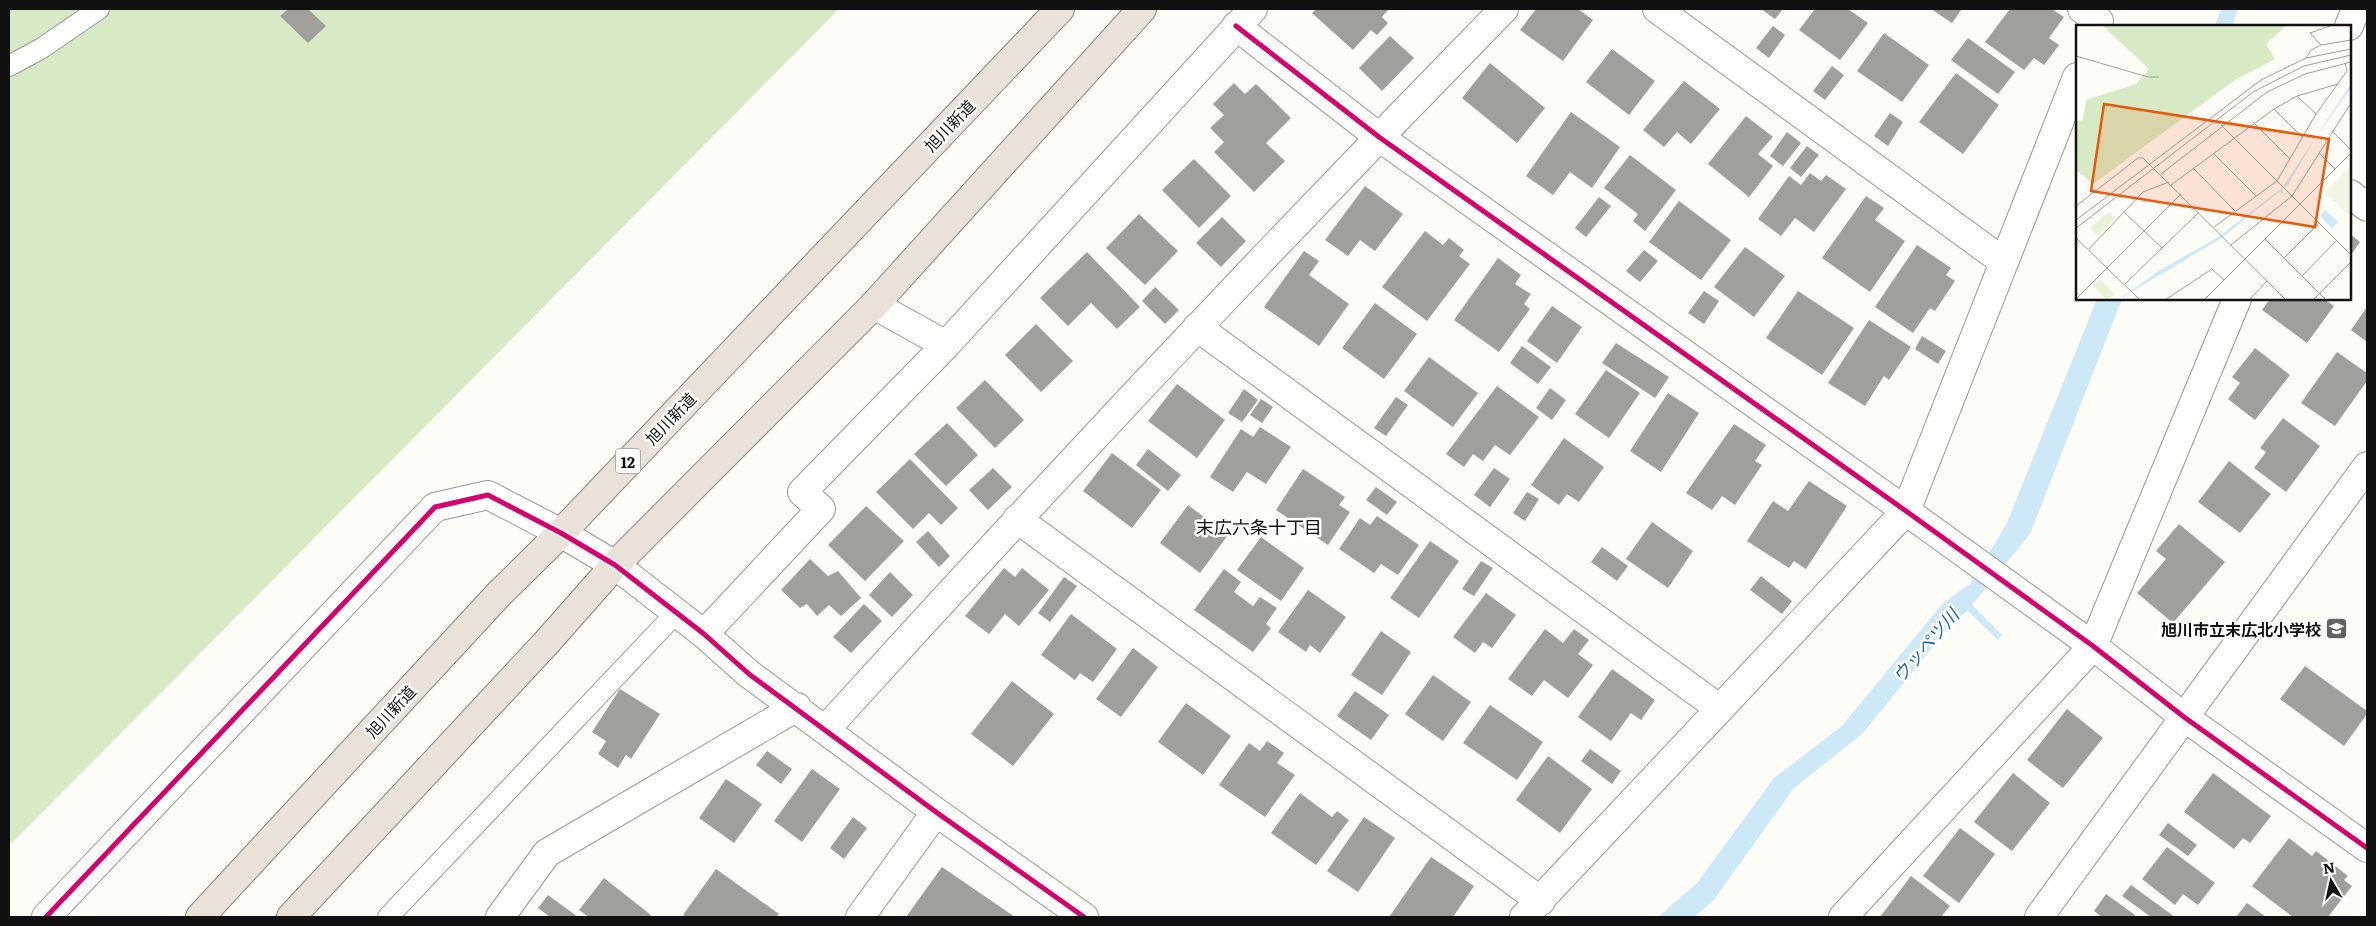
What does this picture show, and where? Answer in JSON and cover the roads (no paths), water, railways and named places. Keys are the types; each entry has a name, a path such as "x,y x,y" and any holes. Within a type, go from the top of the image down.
{"highway":[{"name":"旭川新道","path":"200,917 499,594 560,533 1060,9"},
{"path":"291,917 541,649 614,566 874,305 1142,9"}],"street":[{"path":"825,730 1017,519 1197,327 1504,9"},
{"path":"1657,9 2004,262"},
{"path":"2349,25 2356,9"},
{"path":"704,634 821,509 802,492 946,345 1245,17 1379,137 1906,511 2092,646 2184,717 2367,848"},
{"path":"1017,519 1533,909 1906,511 2076,80"},
{"path":"2351,195 2367,207"},
{"path":"1843,917 2092,646 2237,300"},
{"path":"874,305 946,345"},
{"path":"1197,327 1720,708"},
{"path":"2039,917 2367,466"},
{"path":"46,917 435,507 488,496 560,533 614,566 704,634 749,674 797,707 936,812 1084,917"},
{"path":"500,917 546,853 797,707"},
{"path":"860,917 936,812"}],"lane":[{"path":"9,66 42,48 99,9"},
{"path":"388,917 676,613"}],"water":[{"path":"2221,9 2238,9 2232,25 2215,25"},
{"name":"ウッペツ川","path":"2097,300 2122,300 2030,534 1972,605 2002,635 1998,640 1968,611 1953,622 1863,733 1794,788 1713,901 1694,917 1658,917 1697,883 1774,778 1842,726 1943,603 1971,583 2006,525"}],"place":[{"name":"旭川市立末広北小学校","path":"2337,629"}],"district":[{"name":"末広六条十丁目","path":"1259,526"}]}
